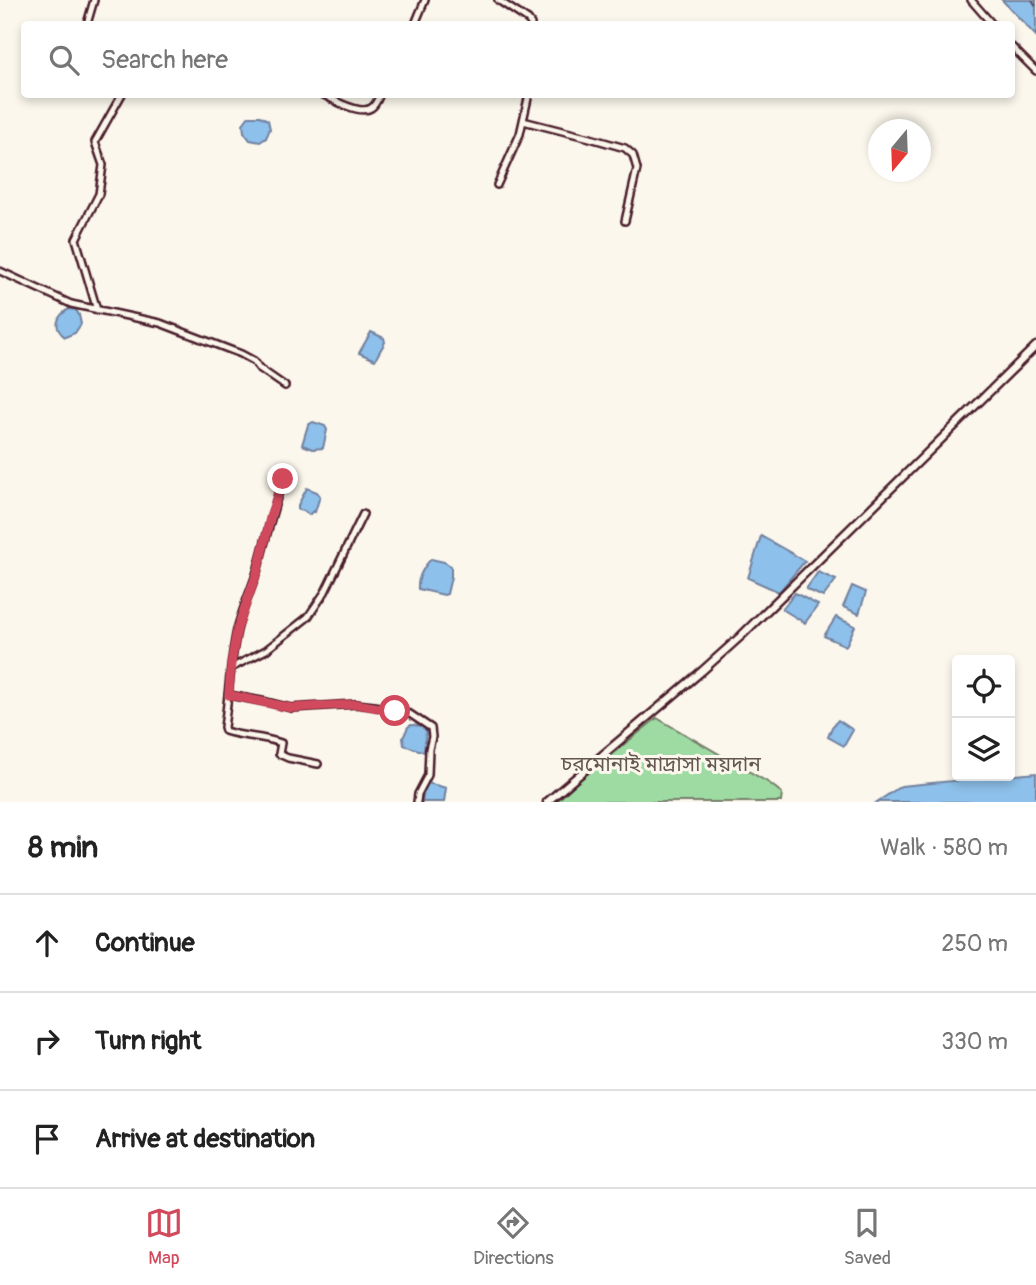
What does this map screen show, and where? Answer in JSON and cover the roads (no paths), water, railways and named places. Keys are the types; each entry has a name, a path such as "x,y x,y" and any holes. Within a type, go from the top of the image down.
{"main road":[{"path":"547,802 741,636 1036,346"}],"street":[{"path":"88,21 94,0"},
{"path":"416,21 425,0"},
{"path":"498,0 529,21"},
{"path":"971,0 989,21"},
{"path":"1015,50 1036,71"},
{"path":"97,310 76,239 99,194 103,165 95,142 120,98"},
{"path":"330,98 364,110 374,106 378,98"},
{"path":"497,185 520,134 528,98"},
{"path":"523,121 625,148 633,155 636,169 625,221"},
{"path":"0,271 71,304 160,323 241,354 285,386"},
{"path":"283,479 271,514 258,570 239,621 225,731 239,736 274,740 281,743 279,754 318,764"},
{"path":"231,668 266,650 308,617 325,592 363,514"},
{"path":"229,695 291,708 356,704 410,714 431,728 432,737 428,775 417,802"}],"water":[{"path":"1002,0 1036,0 1036,36"},
{"path":"249,116 260,116 268,120 270,129 266,138 260,142 250,140 244,132 243,124"},
{"path":"69,309 76,310 81,324 75,333 65,337 59,330 58,322 61,315"},
{"path":"371,332 384,338 385,342 375,360 359,353"},
{"path":"313,422 325,426 327,430 323,448 313,449 302,445 308,425"},
{"path":"307,488 320,496 315,512 309,515 298,510"},
{"path":"761,536 805,561 779,592 748,578"},
{"path":"431,559 451,566 447,594 418,589 422,572"},
{"path":"818,572 836,580 823,597 806,589"},
{"path":"852,586 866,592 859,614 843,607"},
{"path":"795,593 818,605 805,623 782,609"},
{"path":"836,617 855,626 846,646 824,636"},
{"path":"838,720 853,730 844,746 828,737"},
{"path":"411,725 425,726 424,752 404,745 403,738"},
{"path":"1036,773 1036,802 877,802 901,786 953,781 1015,781 1015,775"},
{"path":"425,784 446,788 444,802 422,802"}],"park label":[{"name":"চরমোনাই মাদ্রাসা ময়দান","path":"661,764"}]}
